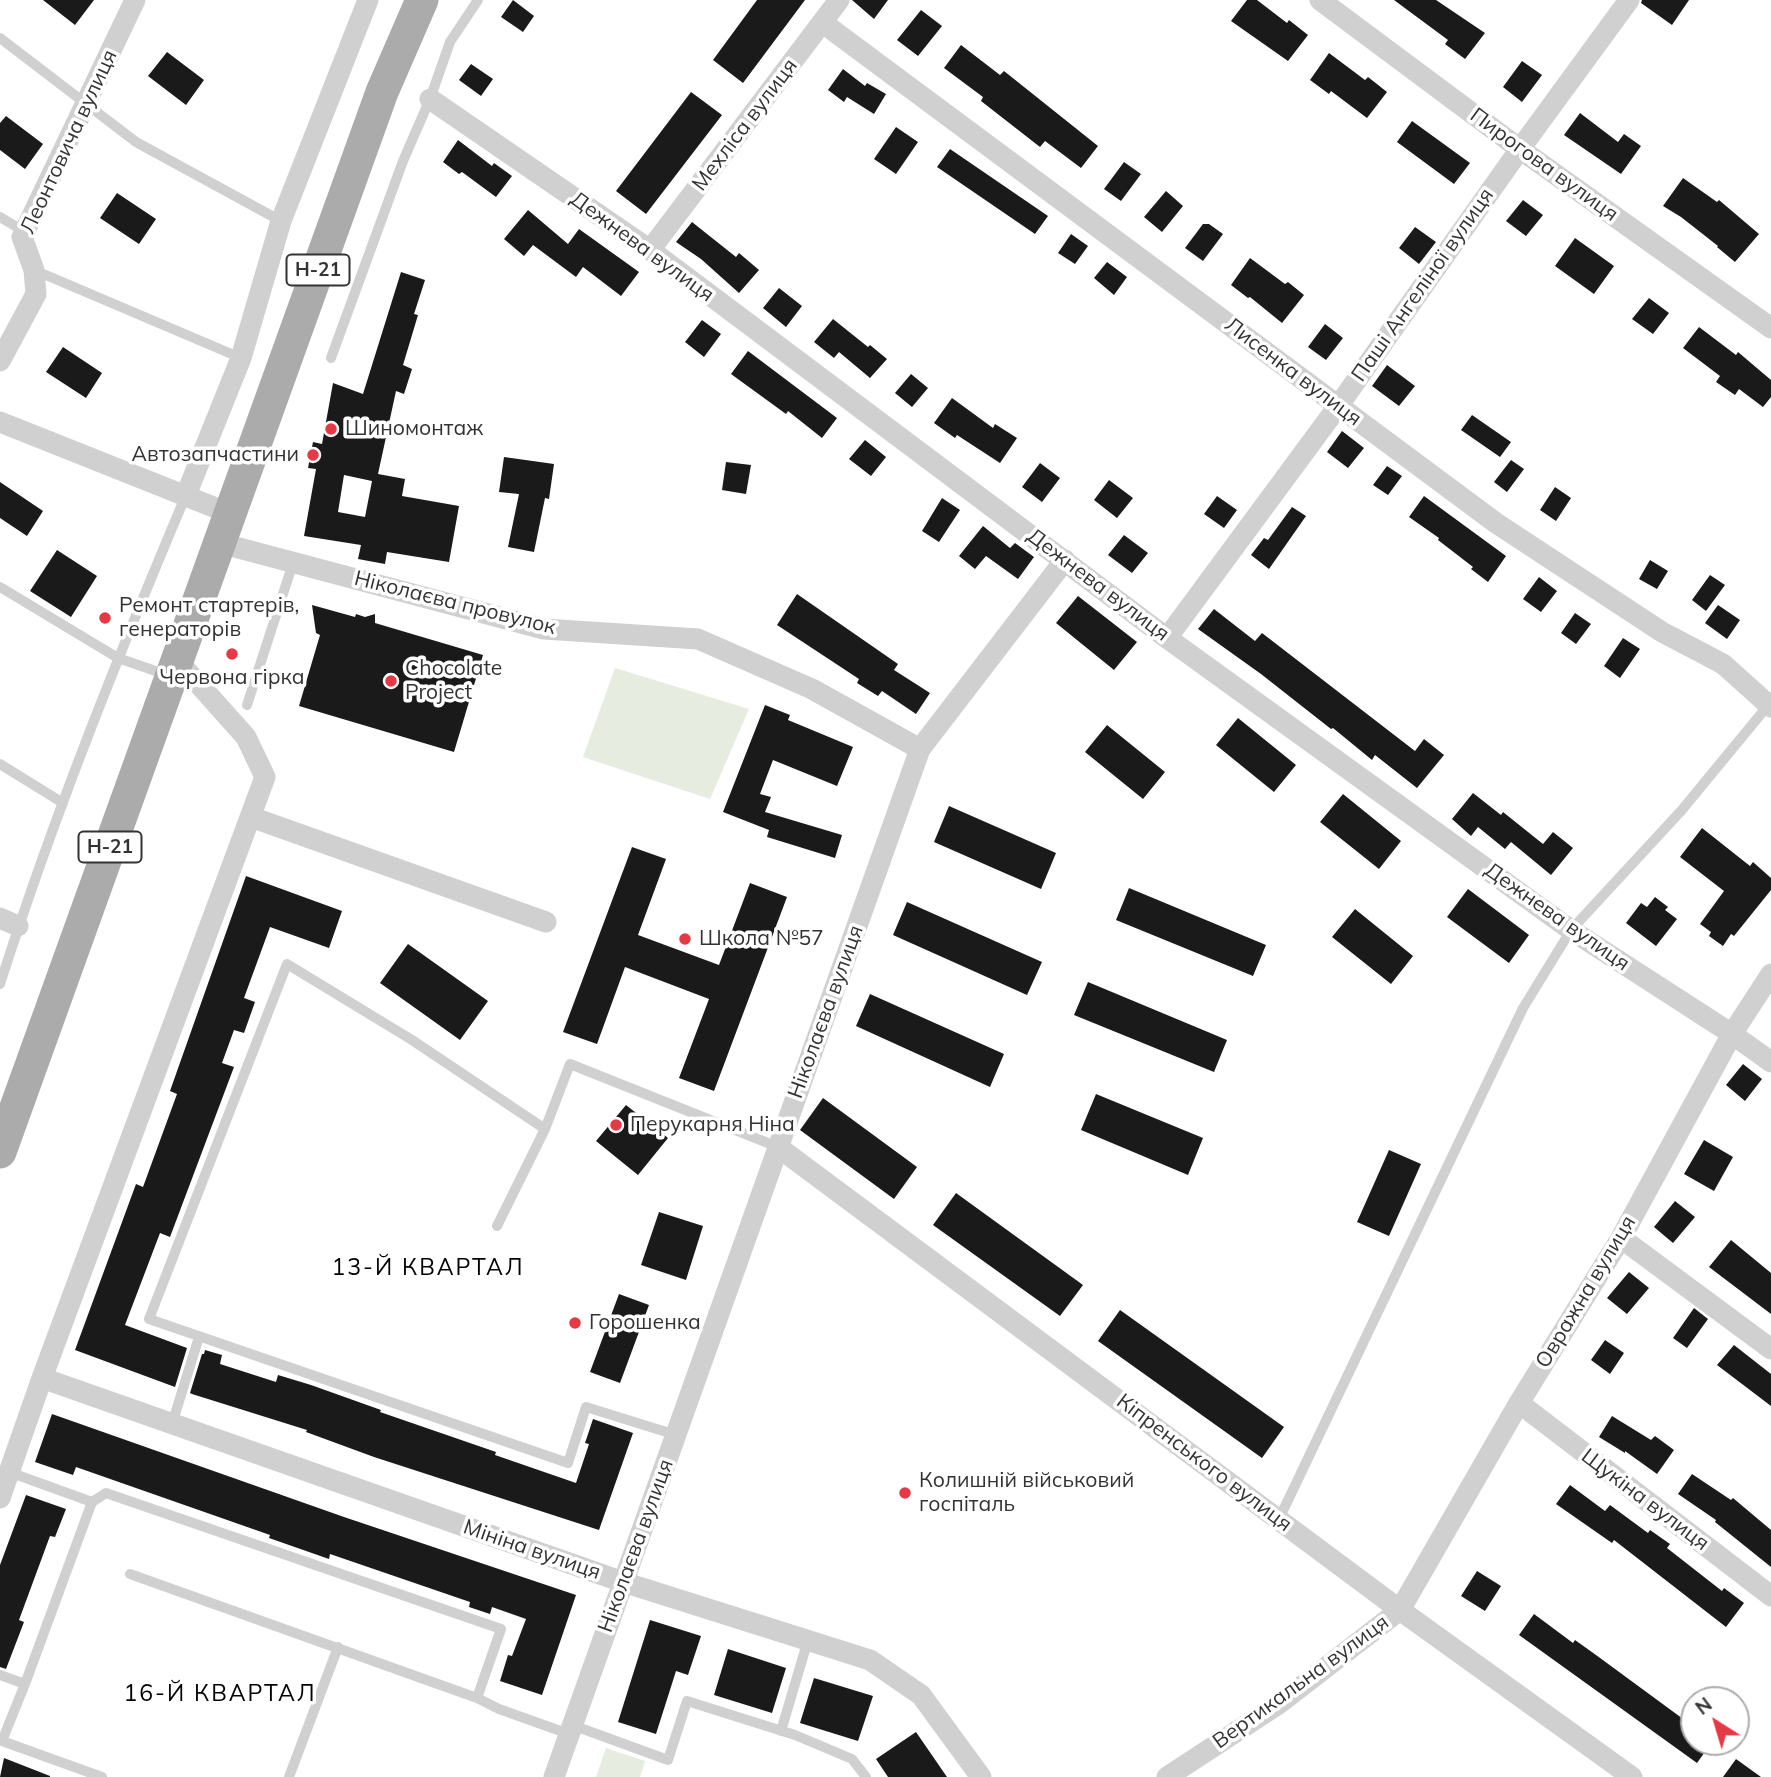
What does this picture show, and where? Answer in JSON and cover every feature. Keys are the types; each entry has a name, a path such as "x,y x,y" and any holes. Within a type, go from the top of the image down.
{"main road":[{"name":"Н-21","path":"0,1152 10,1095 175,668 382,92 422,0"}],"street":[{"name":"Леонтовича вулиця","path":"0,361 36,294 34,270 22,237 135,0"},
{"path":"186,495 242,358 281,221 368,0"},
{"name":"Мехліса вулиця","path":"650,250 839,0"},
{"name":"Пирогова вулиця","path":"1320,0 1520,149 1771,328"},
{"name":"Паші Ангеліної вулиця","path":"1167,638 1339,405 1629,0"},
{"name":"Лисенка вулиця","path":"823,23 1496,523 1662,632 1723,664 1770,704"},
{"name":"Дежнева вулиця","path":"430,99 650,250 1167,638 1571,930 1771,1062"},
{"path":"0,422 186,495 225,528"},
{"name":"Ніколаєва провулок","path":"225,528 293,563 544,629 698,639 812,689 920,749"},
{"name":"Ніколаєва вулиця","path":"554,1777 920,749 1065,560"},
{"path":"0,1498 265,777 246,737 175,668"},
{"path":"251,817 546,922"},
{"name":"Овражна вулиця","path":"1400,1610 1519,1403 1620,1238 1732,1034 1771,974"},
{"name":"Кіпренського вулиця","path":"778,1147 1400,1610 1632,1777"},
{"path":"1620,1238 1771,1349"},
{"name":"Мініна вулиця","path":"42,1378 623,1582 870,1660 921,1695 981,1777"},
{"name":"Щукіна вулиця","path":"1519,1403 1771,1596"},
{"name":"Вертикальна вулиця","path":"1167,1777 1280,1703 1400,1610"}],"lane":[{"path":"331,358 450,42 478,0"},
{"path":"0,38 135,142 281,221"},
{"path":"0,216 25,232"},
{"path":"34,270 242,358"},
{"path":"0,984 9,922 63,803 118,657 186,495"},
{"path":"247,705 293,563"},
{"path":"0,587 118,657 175,668"},
{"path":"1279,1519 1522,1008 1571,930 1681,811 1770,704"},
{"path":"0,764 63,803"},
{"path":"545,1129 412,1040 287,964 149,1320 568,1464 586,1407 676,1434"},
{"path":"497,1226 545,1129 570,1064 778,1147"},
{"path":"172,1424 199,1337"},
{"path":"9,1472 92,1502"},
{"path":"102,1777 2,1741 92,1502 106,1493 501,1629 477,1698"},
{"path":"130,1574 338,1647 477,1698 499,1709 668,1760 687,1701 781,1731 852,1759 866,1777"},
{"path":"781,1731 808,1640"},
{"path":"289,1777 338,1647"},
{"path":"0,1675 25,1684"}],"shaded area":[{"path":"615,668 749,709 710,799 583,757"},
{"path":"606,1748 645,1761 640,1777 596,1777"}],"building":[{"path":"43,0 94,0 75,25"},
{"path":"513,0 534,16 523,32 501,17"},
{"path":"757,0 805,0 743,83 713,60"},
{"path":"852,0 888,0 874,19"},
{"path":"1247,0 1257,0 1308,35 1288,61 1231,21"},
{"path":"1394,0 1436,0 1485,33 1465,59 1445,44 1448,40"},
{"path":"1642,0 1689,0 1672,25 1641,3"},
{"path":"921,10 942,26 918,56 897,40"},
{"path":"961,45 1000,75 1004,71 1098,146 1081,168 1045,141 1040,147 981,101 983,97 944,68"},
{"path":"167,52 204,80 186,105 148,76"},
{"path":"1329,53 1365,80 1368,77 1387,92 1367,118 1331,91 1329,94 1310,80"},
{"path":"1522,61 1542,75 1522,102 1503,87"},
{"path":"471,64 493,79 481,96 459,80"},
{"path":"843,69 865,86 867,83 886,94 874,114 847,97 844,102 828,90"},
{"path":"691,92 722,115 646,214 616,191"},
{"path":"1580,113 1618,142 1624,134 1641,146 1621,174 1564,135"},
{"path":"6,116 43,144 25,169 0,150 0,123"},
{"path":"1412,121 1470,163 1454,184 1397,142"},
{"path":"896,127 918,142 896,174 874,159"},
{"path":"458,140 492,166 494,163 512,176 496,197 462,172 459,174 443,162"},
{"path":"950,149 1048,216 1035,234 937,167"},
{"path":"1124,162 1141,174 1121,201 1104,189"},
{"path":"1683,178 1717,202 1719,200 1759,234 1735,262 1681,217 1663,206"},
{"path":"1166,191 1183,206 1162,232 1144,217"},
{"path":"117,193 156,219 139,244 100,218"},
{"path":"1523,200 1543,215 1526,236 1506,221"},
{"path":"528,210 568,244 579,229 639,272 621,296 583,267 576,277 533,245 524,256 504,239"},
{"path":"692,222 736,257 739,253 759,270 739,293 701,259 676,242"},
{"path":"1203,224 1209,224 1223,234 1203,261 1185,248"},
{"path":"1415,227 1436,242 1419,264 1399,248"},
{"path":"1071,234 1088,246 1075,264 1058,253"},
{"path":"1575,238 1614,266 1594,294 1555,266"},
{"path":"1250,258 1304,295 1282,323 1231,285"},
{"path":"1107,262 1127,277 1114,295 1094,278"},
{"path":"401,272 425,280 414,314 418,315 403,365 412,369 404,394 396,391 378,474 405,479 402,496 459,506 449,562 387,552 385,564 358,559 361,545 304,536 316,469 308,468 313,442 322,444 333,383 363,394","holes":["344,475 372,481 365,517 338,512"]},
{"path":"779,288 802,306 786,327 763,308"},
{"path":"1649,298 1669,313 1653,334 1632,319"},
{"path":"833,319 887,359 870,378 839,352 834,358 814,342"},
{"path":"702,320 721,334 704,357 685,342"},
{"path":"1325,324 1343,338 1326,360 1308,347"},
{"path":"1699,327 1736,355 1738,352 1771,380 1771,397 1763,407 1739,389 1735,395 1716,382 1720,376 1683,348"},
{"path":"63,347 102,373 86,398 46,372"},
{"path":"748,351 837,418 822,438 788,411 786,414 731,374"},
{"path":"1387,365 1415,386 1399,406 1372,386"},
{"path":"911,374 928,388 912,407 895,393"},
{"path":"952,398 993,428 995,424 1017,438 1000,463 934,423"},
{"path":"1472,415 1511,442 1500,457 1461,430"},
{"path":"1342,431 1364,448 1348,468 1327,452"},
{"path":"865,440 886,457 871,476 849,459"},
{"path":"504,457 554,464 549,499 545,498 534,552 508,547 519,494 499,492"},
{"path":"1511,460 1524,469 1507,492 1494,482"},
{"path":"726,462 751,465 746,494 722,490"},
{"path":"1040,463 1060,478 1042,502 1022,487"},
{"path":"1387,466 1402,476 1388,495 1373,485"},
{"path":"1109,480 1133,498 1117,518 1094,500"},
{"path":"0,482 43,511 27,536 0,518"},
{"path":"1555,487 1571,498 1556,521 1540,510"},
{"path":"1217,496 1237,510 1224,528 1204,514"},
{"path":"1424,496 1506,556 1488,582 1438,540 1439,538 1409,517"},
{"path":"942,498 960,510 939,542 922,531"},
{"path":"1292,507 1306,516 1269,569 1251,555 1264,538 1268,540"},
{"path":"983,526 1010,548 1015,543 1034,557 1018,579 986,556 975,569 959,556"},
{"path":"1124,535 1148,553 1132,573 1108,555"},
{"path":"57,550 97,576 71,617 30,591"},
{"path":"1650,560 1668,571 1657,589 1639,579"},
{"path":"1710,575 1725,585 1706,611 1692,600"},
{"path":"1539,577 1557,591 1541,612 1523,599"},
{"path":"797,594 898,664 894,670 930,693 916,714 882,691 878,696 857,683 859,679 777,625"},
{"path":"1078,596 1137,642 1114,670 1056,623"},
{"name":"Chocolate Project","path":"312,605 355,617 356,614 365,617 375,614 375,623 483,655 454,752 299,706 320,635 316,633"},
{"path":"1718,605 1740,620 1727,639 1705,623"},
{"path":"1214,609 1255,641 1262,633 1415,751 1424,739 1444,755 1417,788 1375,755 1372,760 1333,728 1198,629"},
{"path":"1575,613 1591,624 1576,644 1561,633"},
{"path":"1623,638 1640,649 1620,678 1604,666"},
{"path":"765,705 790,715 788,720 853,747 837,786 773,760 760,794 771,797 765,812 842,835 835,858 767,837 769,830 723,812"},
{"path":"1238,718 1296,765 1274,792 1216,745"},
{"path":"1107,725 1165,772 1143,799 1085,752"},
{"path":"1473,793 1501,815 1503,812 1543,844 1553,832 1573,848 1551,875 1511,842 1505,849 1478,827 1471,836 1452,819"},
{"path":"1343,794 1401,841 1379,869 1320,822"},
{"path":"949,806 1056,853 1041,889 934,842"},
{"path":"1702,828 1750,866 1753,862 1771,878 1771,890 1723,946 1709,936 1711,932 1700,924 1724,891 1680,857"},
{"path":"632,847 666,859 638,935 719,965 750,883 787,897 714,1091 679,1078 709,999 625,967 597,1044 563,1032"},
{"path":"246,876 342,911 329,948 270,927 244,998 255,1002 244,1033 234,1030 222,1063 234,1067 170,1237 160,1233 125,1325 187,1348 175,1387 75,1350 136,1184 143,1187 177,1094 170,1091"},
{"path":"1129,888 1266,945 1253,976 1116,920"},
{"path":"1468,889 1529,935 1509,963 1447,917"},
{"path":"1655,897 1668,907 1665,910 1677,919 1656,946 1626,923 1641,903 1647,907"},
{"path":"907,902 1042,962 1027,995 893,935"},
{"path":"1355,909 1413,956 1391,984 1332,937"},
{"path":"408,944 488,1001 460,1040 380,983"},
{"path":"1088,982 1227,1040 1214,1072 1074,1015"},
{"path":"870,994 1004,1054 990,1087 856,1026"},
{"path":"1743,1064 1762,1079 1745,1101 1726,1085"},
{"path":"1096,1094 1203,1138 1188,1175 1081,1130"},
{"path":"823,1098 917,1167 894,1199 800,1130"},
{"path":"626,1105 668,1138 638,1175 596,1141"},
{"path":"1704,1140 1733,1157 1714,1191 1684,1174"},
{"path":"1389,1150 1421,1164 1389,1236 1357,1222"},
{"path":"956,1193 1083,1285 1060,1316 933,1225"},
{"path":"1675,1201 1695,1217 1673,1243 1654,1227"},
{"path":"659,1212 703,1226 686,1280 641,1265"},
{"path":"1731,1240 1771,1273 1771,1314 1709,1267"},
{"path":"1629,1272 1649,1288 1627,1314 1607,1298"},
{"path":"619,1294 649,1305 620,1383 590,1372"},
{"path":"1694,1308 1708,1319 1687,1348 1673,1338"},
{"path":"1120,1310 1284,1427 1262,1458 1098,1341"},
{"path":"1605,1340 1624,1353 1610,1374 1591,1360"},
{"path":"1734,1345 1771,1374 1771,1406 1717,1365"},
{"path":"205,1350 222,1355 220,1364 276,1382 278,1375 311,1385 576,1483 589,1444 585,1443 593,1419 633,1433 599,1530 374,1457 306,1432 307,1430 192,1394 190,1393"},
{"path":"52,1414 576,1595 542,1695 500,1681 508,1655 512,1656 526,1619 492,1607 490,1614 469,1607 470,1602 330,1554 329,1559 269,1538 270,1535 76,1467 73,1475 35,1462"},
{"path":"1612,1416 1651,1440 1655,1436 1674,1450 1657,1474 1625,1451 1599,1437"},
{"path":"1692,1474 1731,1500 1733,1498 1771,1530 1771,1567 1715,1522 1716,1520 1678,1494"},
{"path":"1570,1485 1605,1511 1610,1505 1648,1533 1650,1530 1670,1544 1667,1548 1722,1591 1724,1588 1744,1603 1726,1627 1614,1540 1612,1543 1556,1504"},
{"path":"26,1495 66,1509 55,1537 50,1536 19,1620 24,1622 6,1669 0,1667 0,1565"},
{"path":"1477,1571 1501,1586 1485,1611 1461,1596"},
{"path":"1534,1614 1573,1643 1575,1640 1680,1717 1680,1751 1519,1635"},
{"path":"650,1620 701,1636 688,1675 676,1671 656,1734 618,1722"},
{"path":"728,1649 786,1668 772,1713 714,1695"},
{"path":"814,1678 873,1696 858,1741 800,1723"},
{"path":"916,1732 947,1777 888,1777 876,1759"},
{"path":"1687,1756 1702,1756 1697,1763"},
{"path":"4,1758 50,1776 50,1777 0,1777"},
{"path":"1736,1759 1761,1777 1723,1777"}],"place":[{"name":"Шиномонтаж","path":"331,429"},
{"name":"Автозапчастини","path":"313,455"},
{"name":"Ремонт стартерів, генераторів","path":"105,618"},
{"name":"Червона гірка","path":"232,654"},
{"name":"Chocolate Project","path":"391,681"},
{"name":"Школа №57","path":"685,939"},
{"name":"Перукарня Ніна","path":"616,1125"},
{"name":"Горошенка","path":"575,1323"},
{"name":"Колишній військовий госпіталь","path":"905,1493"}],"district":[{"name":"13-Й КВАРТАЛ","path":"428,1268"},
{"name":"16-Й КВАРТАЛ","path":"220,1694"}]}
